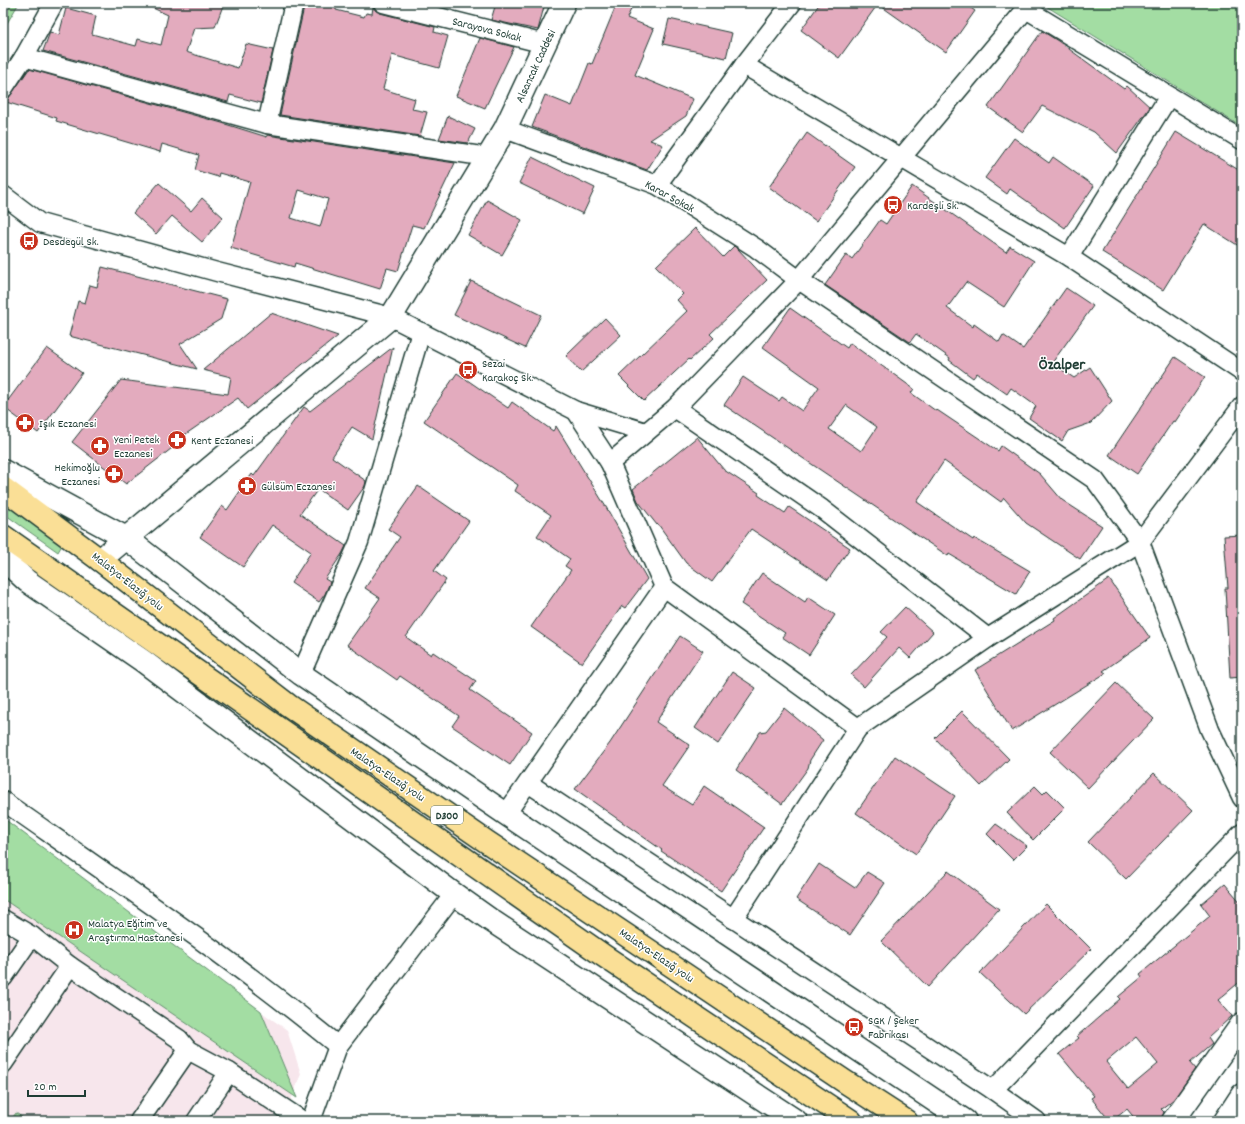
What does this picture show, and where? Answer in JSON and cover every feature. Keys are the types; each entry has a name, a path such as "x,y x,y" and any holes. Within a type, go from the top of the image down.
{"highway":[{"name":"Malatya-Elazığ yolu","path":"3,488 100,560 294,710 494,846 906,1121"},
{"name":"Malatya-Elazığ yolu","path":"3,536 604,956 851,1121"}],"street":[{"path":"3,89 24,57 54,3"},
{"path":"267,124 294,3"},
{"name":"Sarayova Sokak","path":"383,3 545,44"},
{"name":"Alsancak Caddesi","path":"100,560 391,317 505,129 564,3"},
{"path":"657,185 744,65 792,3"},
{"path":"610,463 675,408 799,280 901,158 1024,5 1242,140"},
{"path":"24,57 267,124 488,157"},
{"path":"744,65 1069,257 1242,372"},
{"path":"1069,257 1169,96"},
{"name":"Karar Sokak","path":"505,129 657,185 756,248 799,280 1095,480 1140,542 1210,730 1235,766 1242,798"},
{"path":"3,195 40,223 218,272 391,317 576,411 646,432"},
{"path":"301,674 359,542 421,332"},
{"path":"733,919 858,728 988,638 1140,542 1242,406"},
{"path":"675,408 822,509 988,638"},
{"path":"576,411 610,463 664,587 858,728"},
{"path":"3,471 126,538 301,674 506,814 965,1121"},
{"path":"3,559 27,581 143,661 492,921 796,1121"},
{"path":"506,814 664,587"},
{"path":"528,783 993,1090 1037,1121"},
{"path":"3,800 142,898 302,1016 338,1046"},
{"path":"993,1090 1242,833"},
{"path":"311,1121 338,1046 454,894"},
{"path":"3,919 32,936 70,966 179,1039 188,1050 229,1072 303,1121"},
{"path":"3,978 32,936"},
{"path":"3,1064 70,966"},
{"path":"1173,1121 1242,1024"},
{"path":"139,1121 188,1050"},
{"path":"196,1121 229,1072"},
{"path":"1225,1121 1242,1095"}],"shaded area":[{"name":"Malatya Eğitim ve Araştırma Hastanesi","path":"3,829 287,1030 301,1074 283,1121 3,1121"}],"green space":[{"path":"3,3 19,3 3,30"},
{"path":"1041,3 1242,3 1242,127"},
{"path":"3,497 65,540 58,552 3,513"},
{"path":"3,818 261,1011 297,1098 3,899"},
{"path":"16,1113 27,1121 10,1121"}],"building":[{"path":"142,3 224,3 215,27 194,28 186,52 238,68 246,44 273,50 261,103 230,95 228,102 43,51 50,32 59,35 66,8 96,16 92,34 136,46 138,39 161,45 168,15"},
{"path":"305,3 321,3 336,7 336,10 364,17 366,13 372,14 373,7 380,13 435,27 434,32 448,36 439,68 392,55 383,89 415,99 412,109 427,112 420,136 280,115"},
{"path":"426,3 442,3 441,7"},
{"path":"496,3 545,3 538,30 491,20"},
{"path":"617,3 634,3 627,18 654,29 635,75 693,99 686,116 650,140 663,145 647,170 532,127 545,95 572,106 589,63 592,64"},
{"path":"820,3 964,3 975,11 946,52 878,4 839,58 801,30"},
{"path":"669,19 732,33 726,58 663,44"},
{"path":"1042,31 1124,89 1127,86 1150,107 1117,153 1094,132 1042,106 1023,132 988,107"},
{"path":"480,38 514,47 485,108 456,96"},
{"path":"29,69 267,137 267,135 455,163 424,228 412,225 398,271 387,268 380,289 295,263 294,267 231,248 250,182 219,173 218,177 195,170 199,155 162,144 160,152 56,121 57,118 6,102","holes":["299,190 328,199 320,227 291,218"]},
{"path":"448,116 475,129 468,143 439,139"},
{"path":"1176,132 1242,172 1242,248 1204,224 1163,290 1102,252"},
{"path":"807,133 855,167 816,221 769,187"},
{"path":"1014,138 1049,163 1053,157 1094,186 1065,228 1010,189 1007,194 985,178"},
{"path":"532,157 595,188 583,214 519,183"},
{"path":"159,183 191,211 202,198 223,217 202,242 172,216 156,234 133,213"},
{"path":"912,186 1006,252 1010,246 1034,261 1004,307 966,282 947,308 973,327 974,324 999,342 1003,335 1023,349 1066,288 1093,306 1052,363 1074,378 1090,367 1112,401 1091,423 1068,431 1062,441 1029,418 1036,406 1011,388 1007,394 977,373 973,378 949,360 950,358 916,334 910,342 825,285 846,255 852,259 880,220 886,224"},
{"path":"487,200 522,220 502,255 468,235"},
{"path":"695,228 723,257 734,246 767,280 710,334 714,338 644,401 619,376 687,311 677,300 683,294 656,266"},
{"path":"102,267 227,299 221,319 180,344 197,369 69,336 78,301 85,303 90,285 97,287"},
{"path":"471,281 541,315 525,348 454,315"},
{"path":"790,308 847,348 850,343 914,389 911,393 936,411 937,410 998,451 1001,446 1040,474 1062,500 1102,526 1080,559 1026,523 1004,498 1001,502 944,461 917,502 973,540 974,538 1030,571 1016,594 949,554 948,556 724,405 743,377 779,401 782,397 802,411 819,387 763,347","holes":["846,405 877,427 861,451 829,429"]},
{"path":"271,313 338,336 247,409 238,398 183,436 185,438 126,484 72,442 121,380 228,394 231,377 203,370"},
{"path":"605,318 621,335 581,372 566,356"},
{"path":"393,347 372,439 352,427 332,457 366,481 365,486 348,510 318,489 300,514 346,546 325,579 330,582 325,594 319,602 291,583 311,552 272,525 243,567 200,537 222,506 227,510 252,474 254,476 304,407 310,411"},
{"path":"47,348 82,373 38,433 3,407"},
{"path":"1175,357 1205,377 1175,422 1173,421 1137,474 1109,455"},
{"path":"457,373 508,408 512,402 553,431 556,426 606,507 647,579 625,608 622,606 582,663 531,627 571,570 565,566 570,559 537,536 551,515 515,491 518,485 424,421"},
{"path":"697,437 724,470 759,493 758,495 785,513 789,507 850,548 828,580 751,529 712,582 686,563 658,524 657,525 638,501 633,489"},
{"path":"418,486 469,521 434,571 446,580 406,637 431,655 433,652 476,681 470,690 532,732 510,765 452,726 459,716 400,676 397,680 347,645 380,598 365,588 400,537 388,529"},
{"path":"1242,535 1242,677 1230,678 1225,588 1228,588 1224,536"},
{"path":"762,573 805,602 808,597 835,615 809,655 782,637 785,633 741,604"},
{"path":"1109,579 1150,638 1103,671 1106,673 1012,731 975,670 1055,620 1054,618"},
{"path":"905,607 933,632 910,658 899,648 864,687 851,675 887,637 881,632"},
{"path":"680,636 703,651 656,722 690,745 662,786 692,805 704,786 764,827 721,891 661,851 662,850 575,789 610,743"},
{"path":"732,672 756,688 718,744 695,728"},
{"path":"1116,683 1154,719 1088,788 1050,752"},
{"path":"784,708 823,740 810,760 808,768 782,804 736,770 760,732 766,731"},
{"path":"962,711 1009,759 981,786 935,738"},
{"path":"895,756 955,796 916,854 856,813"},
{"path":"1154,773 1193,810 1126,879 1088,842"},
{"path":"1035,786 1043,794 1047,790 1065,808 1033,840 1007,813"},
{"path":"996,824 1027,846 1013,860 987,834"},
{"path":"819,864 855,888 867,872 885,883 850,935 796,899"},
{"path":"948,871 999,909 928,987 881,941"},
{"path":"1225,884 1242,904 1242,980 1218,1000 1232,1016 1208,1038 1212,1044 1190,1063 1195,1069 1174,1099 1161,1109 1164,1112 1161,1121 1137,1121 1127,1109 1110,1121 1091,1098 1094,1096 1059,1054 1079,1038 1077,1036 1120,999 1118,997 1142,977 1140,974 1210,916 1201,904","holes":["1136,1037 1158,1064 1128,1089 1106,1062"]},
{"path":"1046,904 1091,949 1024,1014 980,973"}],"place":[{"name":"Kardeşli Sk.","path":"893,205"},
{"name":"Desdegül Sk.","path":"29,241"},
{"name":"Sezai Karakoç Sk.","path":"468,370"},
{"name":"Işık Eczanesi","path":"25,423"},
{"name":"Kent Eczanesi","path":"177,440"},
{"name":"Yeni Petek Eczanesi","path":"100,446"},
{"name":"Hekimoğlu Eczanesi","path":"114,474"},
{"name":"Gülsüm Eczanesi","path":"247,486"},
{"name":"Malatya Eğitim ve Araştırma Hastanesi","path":"74,930"},
{"name":"SGK / Şeker Fabrikası","path":"854,1027"}],"district":[{"name":"Özalper","path":"1062,363"}]}
